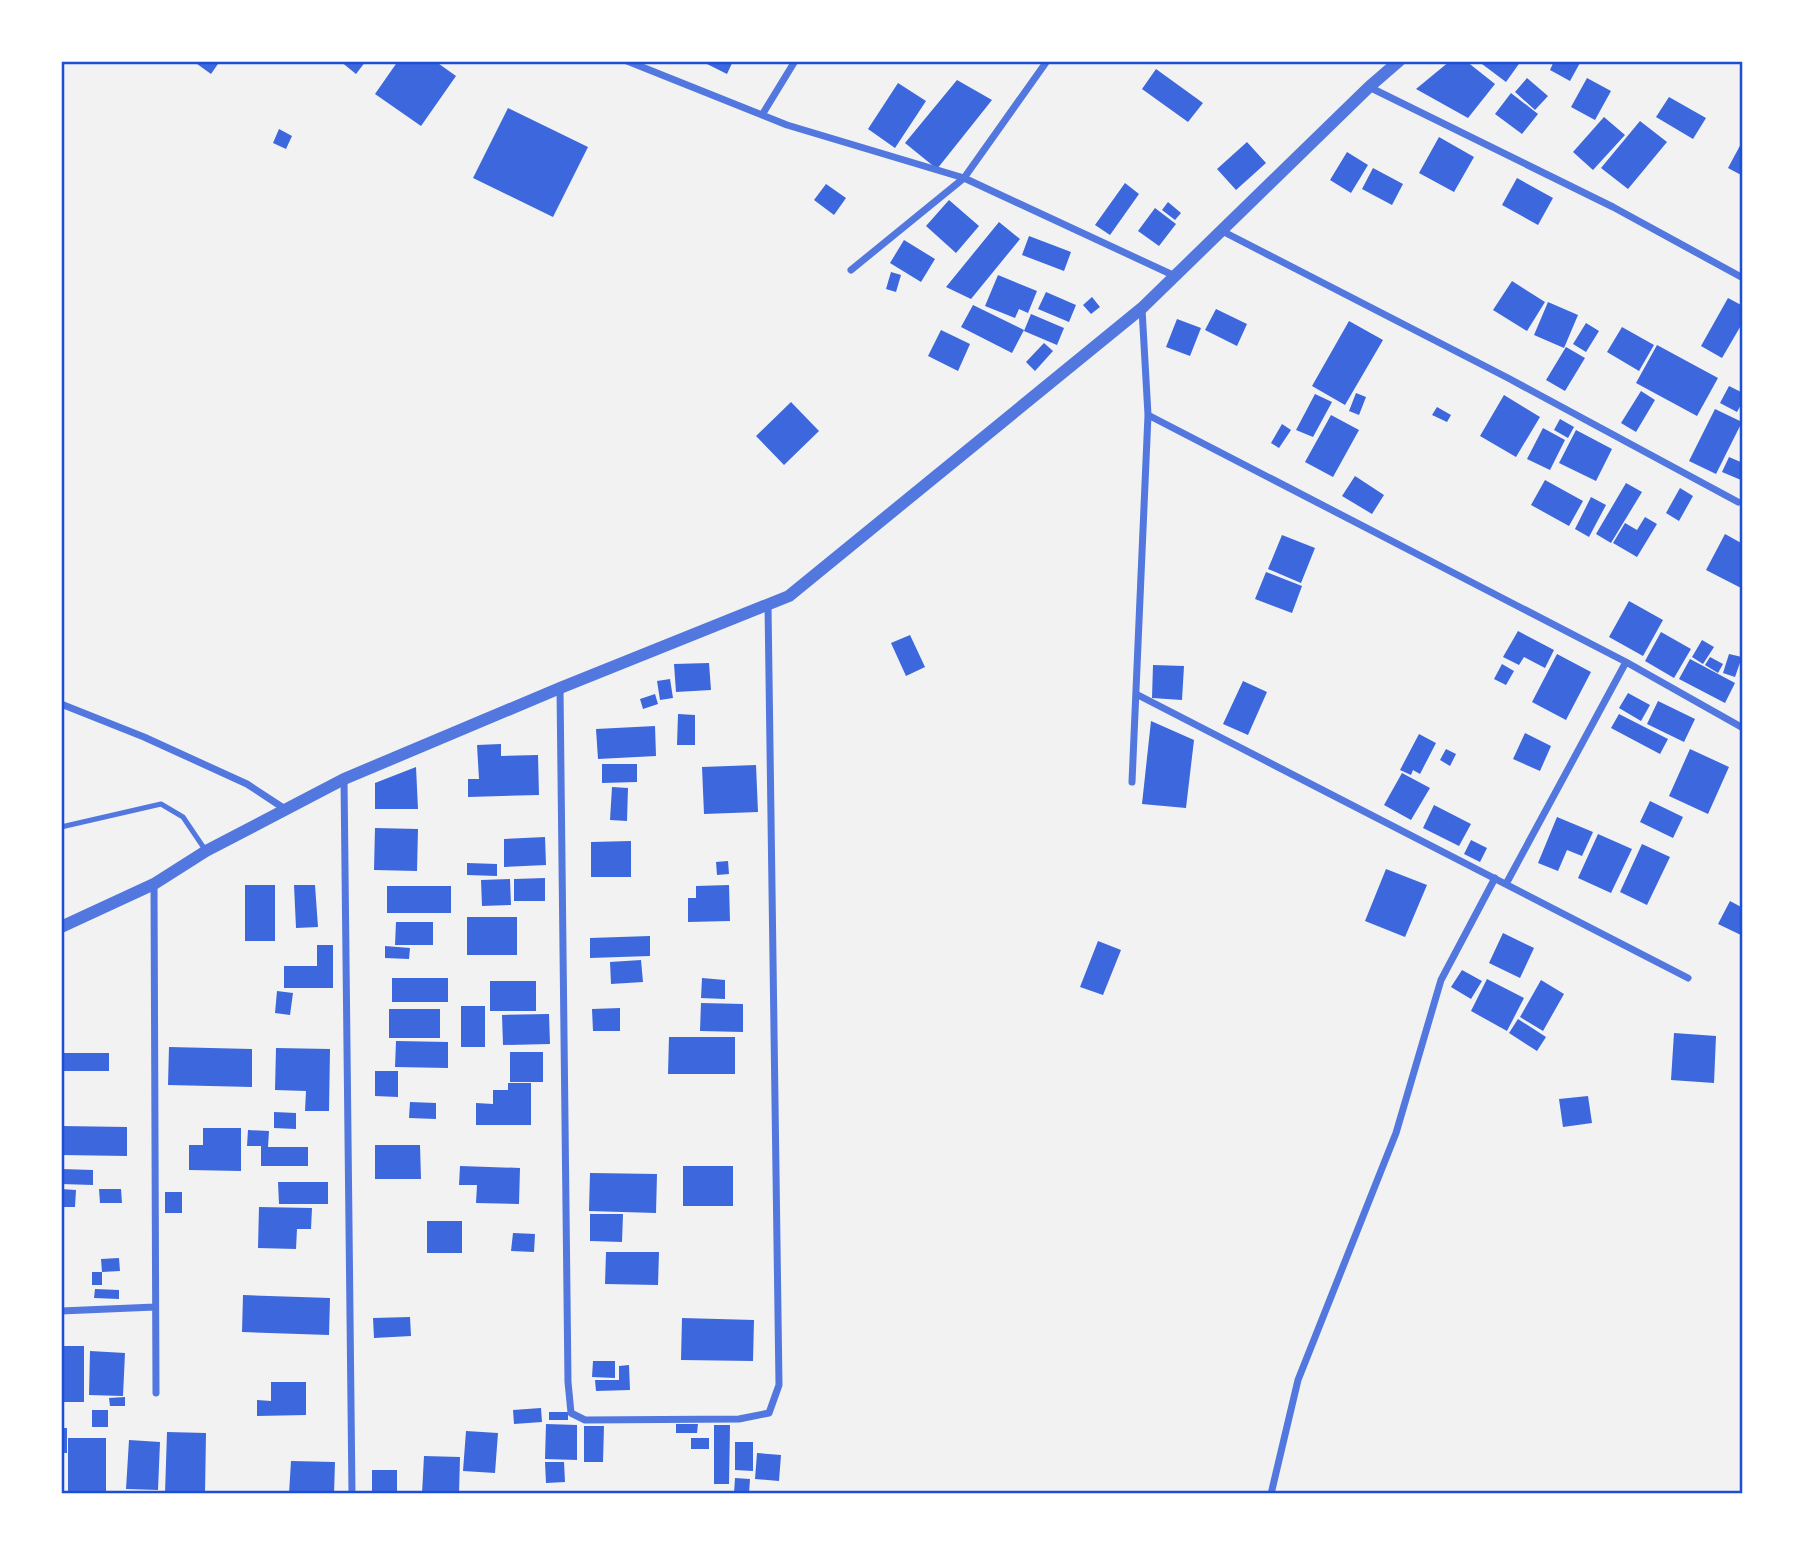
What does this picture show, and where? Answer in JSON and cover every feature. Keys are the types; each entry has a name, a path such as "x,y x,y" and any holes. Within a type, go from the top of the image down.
{"street":[{"path":"627,61 787,125 964,178 1176,276"},
{"path":"762,115 795,61"},
{"path":"851,270 964,178 1047,61"},
{"path":"61,927 153,884 206,851 344,779 789,596 1142,308 1399,61"},
{"path":"1369,87 1613,207 1743,278"},
{"path":"1222,231 1508,378 1738,502"},
{"path":"1132,782 1148,415 1142,308"},
{"path":"1148,415 1626,662 1743,728"},
{"path":"560,688 568,1382 571,1413 585,1420 739,1419 769,1413 779,1385 768,605"},
{"path":"1506,884 1626,662"},
{"path":"1136,694 1688,978"},
{"path":"61,704 144,737 247,784 285,809"},
{"path":"344,779 352,1494"},
{"path":"1271,1494 1298,1380 1396,1133 1441,979 1495,878"},
{"path":"153,884 156,1393"},
{"path":"61,1311 155,1307"}],"lane":[{"path":"61,827 161,804 183,817 206,851"}],"building":[{"path":"193,61 220,61 211,74"},
{"path":"340,61 366,61 356,74"},
{"path":"398,61 435,61 456,76 421,126 375,94"},
{"path":"701,61 733,61 727,74"},
{"path":"1450,61 1466,61 1495,84 1468,118 1416,89"},
{"path":"1478,61 1521,61 1506,82"},
{"path":"1554,61 1581,61 1570,81 1550,70"},
{"path":"1156,69 1203,103 1188,122 1142,89"},
{"path":"1527,78 1548,96 1535,110 1515,92"},
{"path":"1587,78 1611,91 1595,120 1571,107"},
{"path":"957,80 992,100 937,169 905,143"},
{"path":"898,83 926,101 895,148 868,129"},
{"path":"1511,93 1538,114 1522,134 1495,114"},
{"path":"1669,97 1706,118 1693,139 1656,117"},
{"path":"508,108 588,147 553,217 473,178"},
{"path":"1604,117 1625,135 1593,170 1573,152"},
{"path":"1640,121 1667,142 1628,189 1601,168"},
{"path":"279,129 292,136 286,149 273,143"},
{"path":"1439,137 1474,157 1454,192 1419,173"},
{"path":"1743,140 1743,176 1728,168"},
{"path":"1247,142 1266,163 1236,190 1217,169"},
{"path":"1347,152 1368,165 1351,193 1330,180"},
{"path":"1373,168 1403,184 1392,205 1362,189"},
{"path":"1517,178 1553,198 1538,225 1502,205"},
{"path":"1125,183 1139,194 1110,235 1095,225"},
{"path":"826,184 846,198 834,215 814,200"},
{"path":"949,200 979,226 956,253 926,226"},
{"path":"1168,202 1181,213 1175,220 1162,210"},
{"path":"1155,208 1176,224 1159,246 1138,231"},
{"path":"999,222 1020,239 971,299 946,287"},
{"path":"1029,236 1071,252 1064,271 1022,255"},
{"path":"904,240 935,259 921,282 890,263"},
{"path":"891,272 901,275 896,292 886,289"},
{"path":"998,275 1037,291 1028,313 1019,309 1015,318 985,306"},
{"path":"1512,281 1545,302 1527,331 1493,310"},
{"path":"1046,292 1076,305 1069,322 1038,309"},
{"path":"1092,297 1100,307 1091,314 1083,305"},
{"path":"1728,298 1743,306 1743,322 1722,358 1701,346"},
{"path":"1548,302 1578,315 1564,348 1534,335"},
{"path":"973,305 1024,330 1012,353 961,327"},
{"path":"1216,309 1247,324 1237,346 1205,330"},
{"path":"1031,314 1064,328 1057,345 1024,331"},
{"path":"1177,319 1201,328 1190,356 1166,347"},
{"path":"1349,321 1383,340 1345,405 1312,386"},
{"path":"1586,323 1599,331 1586,352 1573,344"},
{"path":"1622,327 1654,345 1639,371 1607,352"},
{"path":"941,330 970,344 958,371 928,356"},
{"path":"1044,343 1053,351 1035,371 1026,362"},
{"path":"1657,345 1718,378 1697,416 1636,383"},
{"path":"1566,347 1585,358 1565,391 1546,380"},
{"path":"1729,386 1743,393 1743,401 1737,412 1720,403"},
{"path":"1641,391 1655,400 1636,432 1621,423"},
{"path":"1356,393 1366,397 1359,415 1349,411"},
{"path":"1315,394 1332,402 1313,437 1296,430"},
{"path":"1504,395 1540,417 1516,457 1480,436"},
{"path":"791,402 819,431 784,465 756,436"},
{"path":"1437,407 1451,415 1447,422 1432,415"},
{"path":"1715,409 1742,422 1716,474 1689,461"},
{"path":"1331,415 1359,430 1333,477 1305,462"},
{"path":"1560,419 1574,427 1568,438 1554,430"},
{"path":"1282,424 1291,430 1279,448 1271,443"},
{"path":"1543,428 1565,440 1550,470 1527,459"},
{"path":"1576,430 1612,449 1596,481 1559,463"},
{"path":"1729,457 1743,463 1741,480 1722,472"},
{"path":"1355,476 1384,495 1372,514 1342,496"},
{"path":"1545,480 1583,501 1569,526 1531,505"},
{"path":"1626,483 1642,492 1611,543 1596,534"},
{"path":"1680,488 1693,496 1679,521 1666,513"},
{"path":"1591,497 1606,505 1589,537 1575,529"},
{"path":"1645,517 1657,524 1637,557 1613,543 1625,523 1637,530"},
{"path":"1725,534 1743,544 1743,589 1706,570"},
{"path":"1282,535 1315,548 1301,583 1268,569"},
{"path":"1266,572 1302,586 1292,613 1255,599"},
{"path":"1629,601 1663,620 1643,656 1609,637"},
{"path":"1518,631 1554,650 1545,668 1524,657 1519,665 1503,657"},
{"path":"1661,632 1691,649 1674,678 1645,661"},
{"path":"910,635 925,667 906,676 891,643"},
{"path":"1702,640 1714,647 1703,664 1692,657"},
{"path":"1557,654 1591,672 1566,720 1532,702"},
{"path":"1729,654 1742,657 1735,677 1723,673"},
{"path":"1710,657 1723,664 1718,673 1705,665"},
{"path":"1690,659 1735,683 1725,703 1679,679"},
{"path":"709,663 711,690 676,692 674,664"},
{"path":"1502,664 1514,671 1506,685 1494,679"},
{"path":"1153,665 1184,666 1182,700 1152,698"},
{"path":"670,679 673,698 660,700 657,681"},
{"path":"1243,681 1267,692 1248,735 1223,724"},
{"path":"1628,693 1650,705 1641,721 1619,708"},
{"path":"655,694 658,704 643,709 640,699"},
{"path":"1658,701 1695,719 1684,742 1647,724"},
{"path":"678,714 695,715 695,745 677,745"},
{"path":"1619,714 1668,739 1660,754 1611,728"},
{"path":"1151,721 1194,740 1186,808 1142,804"},
{"path":"655,726 656,756 598,759 596,729"},
{"path":"1525,733 1551,746 1540,771 1513,759"},
{"path":"1419,734 1436,743 1420,774 1413,770 1411,775 1400,770"},
{"path":"501,744 501,756 538,755 539,795 468,797 468,779 479,779 477,745"},
{"path":"1446,749 1456,754 1450,766 1440,760"},
{"path":"1690,749 1729,767 1708,814 1669,796"},
{"path":"602,764 637,764 637,782 602,783"},
{"path":"756,765 758,812 704,814 702,767"},
{"path":"416,767 418,809 375,809 375,783"},
{"path":"1402,773 1430,788 1411,820 1384,805"},
{"path":"612,787 628,788 627,821 610,820"},
{"path":"1650,801 1683,817 1673,838 1640,822"},
{"path":"1434,805 1471,824 1459,846 1423,828"},
{"path":"1557,817 1593,832 1582,856 1567,850 1558,871 1538,863"},
{"path":"375,828 418,829 417,871 374,870"},
{"path":"1598,834 1632,849 1611,893 1578,878"},
{"path":"545,837 546,865 504,867 504,839"},
{"path":"1471,840 1487,848 1480,862 1464,854"},
{"path":"631,841 631,877 591,877 591,842"},
{"path":"1642,844 1670,857 1647,905 1620,892"},
{"path":"728,861 729,874 717,875 716,862"},
{"path":"467,863 497,864 497,876 467,875"},
{"path":"1386,869 1427,885 1405,937 1365,921"},
{"path":"545,878 545,901 514,901 514,879"},
{"path":"510,879 511,905 482,906 481,880"},
{"path":"245,885 275,885 275,941 245,941"},
{"path":"294,885 315,885 318,927 296,928"},
{"path":"729,885 730,921 688,922 688,898 696,898 696,886"},
{"path":"387,886 451,886 451,913 387,913"},
{"path":"1730,901 1743,908 1743,936 1718,924"},
{"path":"467,917 517,917 517,955 467,955"},
{"path":"396,922 433,922 433,945 395,945"},
{"path":"1503,933 1534,948 1520,978 1489,963"},
{"path":"650,936 650,956 590,958 590,938"},
{"path":"1098,941 1121,950 1103,995 1080,987"},
{"path":"317,945 333,945 333,988 284,988 284,966 317,966"},
{"path":"385,946 410,948 409,959 385,958"},
{"path":"641,960 643,982 611,984 610,962"},
{"path":"1462,970 1482,981 1471,999 1451,987"},
{"path":"392,978 448,978 448,1002 392,1002"},
{"path":"702,978 725,980 725,999 701,998"},
{"path":"1487,979 1524,998 1507,1031 1471,1011"},
{"path":"1541,980 1564,994 1543,1031 1520,1017"},
{"path":"490,981 536,981 536,1011 490,1011"},
{"path":"277,991 293,993 290,1015 275,1013"},
{"path":"701,1003 743,1004 743,1032 700,1031"},
{"path":"461,1006 485,1006 485,1047 461,1047"},
{"path":"620,1008 620,1031 593,1031 592,1009"},
{"path":"389,1009 440,1009 440,1038 389,1038"},
{"path":"549,1014 550,1044 503,1045 502,1015"},
{"path":"1518,1019 1546,1037 1537,1051 1509,1033"},
{"path":"1674,1033 1716,1036 1714,1083 1671,1080"},
{"path":"669,1037 735,1037 735,1074 668,1074"},
{"path":"396,1041 448,1042 448,1068 395,1067"},
{"path":"169,1047 252,1049 252,1087 168,1085"},
{"path":"276,1048 330,1049 329,1111 305,1111 306,1091 275,1090"},
{"path":"510,1052 543,1052 543,1082 510,1082"},
{"path":"61,1053 109,1053 109,1071 61,1071"},
{"path":"375,1071 398,1071 398,1097 375,1096"},
{"path":"508,1083 531,1083 531,1125 476,1125 476,1103 493,1104 493,1090 508,1090"},
{"path":"1588,1096 1592,1123 1563,1127 1559,1099"},
{"path":"410,1102 436,1103 436,1119 409,1118"},
{"path":"274,1112 296,1113 296,1129 274,1128"},
{"path":"61,1126 127,1127 127,1156 61,1155"},
{"path":"203,1128 241,1128 241,1171 189,1170 189,1145 203,1145"},
{"path":"248,1130 269,1131 268,1147 308,1147 308,1166 261,1166 261,1146 247,1146"},
{"path":"375,1145 420,1145 421,1179 375,1179"},
{"path":"460,1166 520,1168 519,1204 476,1203 477,1185 459,1185"},
{"path":"683,1166 733,1166 733,1206 683,1206"},
{"path":"61,1169 93,1170 93,1185 61,1184"},
{"path":"590,1173 657,1174 656,1213 589,1211"},
{"path":"278,1182 328,1182 328,1204 279,1204"},
{"path":"61,1189 76,1190 75,1207 61,1207"},
{"path":"99,1189 121,1189 122,1203 100,1203"},
{"path":"165,1192 182,1192 182,1213 165,1213"},
{"path":"259,1207 312,1208 311,1229 297,1229 296,1249 258,1248"},
{"path":"590,1214 623,1214 622,1242 590,1241"},
{"path":"427,1221 462,1221 462,1253 427,1253"},
{"path":"513,1233 535,1234 534,1252 511,1251"},
{"path":"606,1252 659,1252 658,1285 605,1284"},
{"path":"119,1258 120,1271 102,1272 101,1259"},
{"path":"92,1272 102,1272 102,1285 92,1285"},
{"path":"95,1289 119,1290 119,1299 94,1298"},
{"path":"243,1295 330,1298 329,1335 242,1332"},
{"path":"410,1317 411,1336 374,1338 373,1318"},
{"path":"682,1318 754,1320 753,1361 681,1360"},
{"path":"61,1346 84,1346 84,1402 61,1402"},
{"path":"90,1351 125,1353 123,1396 89,1395"},
{"path":"593,1361 615,1361 615,1378 592,1377"},
{"path":"629,1365 630,1390 596,1391 595,1380 619,1380 619,1366"},
{"path":"271,1382 306,1382 306,1415 257,1416 257,1400 271,1401"},
{"path":"125,1397 125,1406 110,1406 109,1398"},
{"path":"541,1408 542,1422 514,1424 513,1410"},
{"path":"92,1410 108,1410 108,1427 92,1427"},
{"path":"549,1412 568,1412 568,1420 549,1420"},
{"path":"546,1424 577,1425 577,1460 545,1459"},
{"path":"676,1424 698,1424 697,1433 676,1433"},
{"path":"714,1425 730,1425 729,1484 714,1484"},
{"path":"584,1426 604,1426 603,1462 584,1462"},
{"path":"61,1428 67,1428 67,1453 61,1453"},
{"path":"466,1431 498,1433 495,1473 463,1471"},
{"path":"167,1432 206,1433 205,1494 165,1494"},
{"path":"68,1438 106,1438 106,1494 68,1494"},
{"path":"691,1438 709,1438 709,1449 691,1449"},
{"path":"129,1440 160,1442 158,1490 126,1489"},
{"path":"735,1442 753,1442 753,1471 735,1470"},
{"path":"757,1453 781,1455 779,1481 755,1479"},
{"path":"424,1456 460,1457 459,1494 422,1494"},
{"path":"291,1461 335,1462 334,1494 289,1494"},
{"path":"545,1462 564,1462 565,1482 546,1483"},
{"path":"372,1470 397,1470 397,1494 372,1494"},
{"path":"735,1478 750,1479 749,1494 734,1494"}]}
